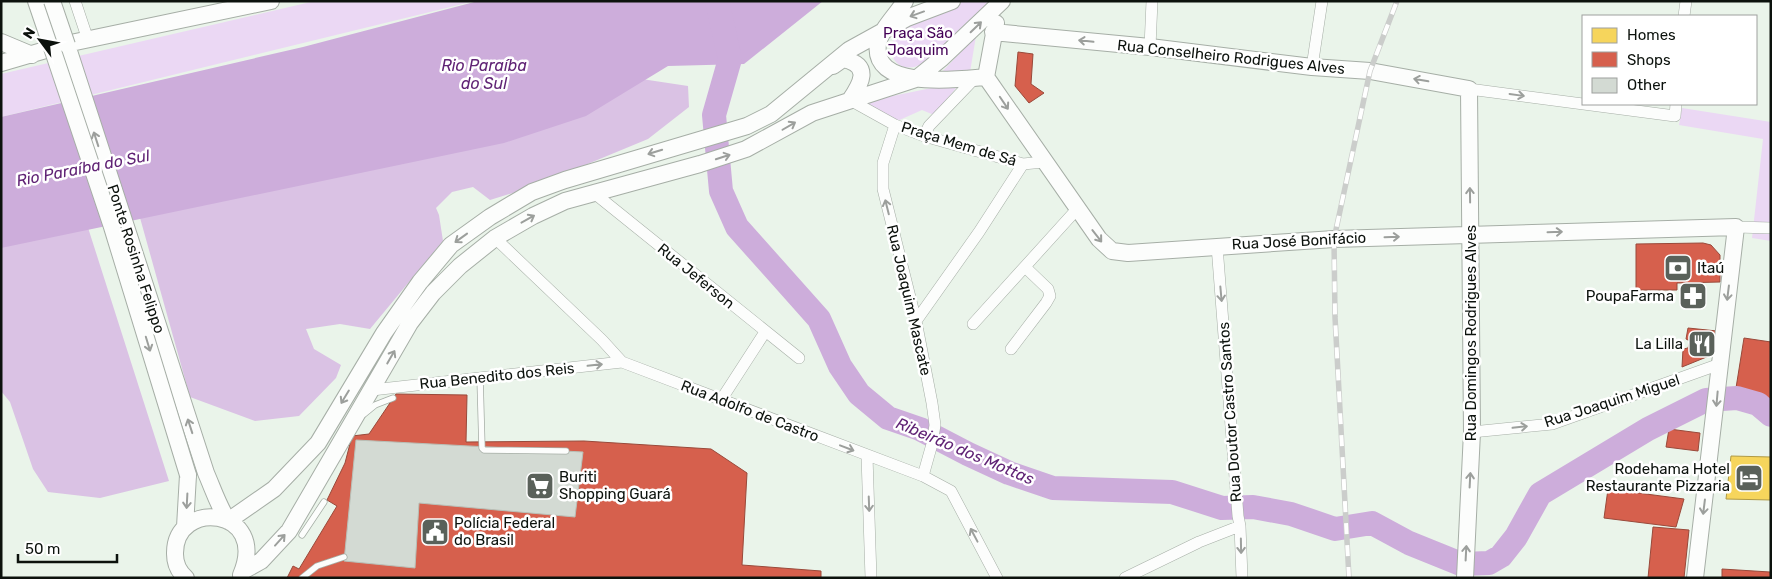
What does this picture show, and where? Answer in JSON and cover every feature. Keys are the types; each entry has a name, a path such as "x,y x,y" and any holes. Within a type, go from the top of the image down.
{"street":[{"path":"36,1 59,47"},
{"path":"52,1 59,47"},
{"path":"75,1 88,40"},
{"path":"1,63 66,44 271,1"},
{"path":"905,1 878,43 879,56 886,66 894,74 916,79 981,78"},
{"path":"183,577 175,559 175,547 185,527 204,517 216,517 228,521 274,488 318,444 384,333 420,282 451,245 490,217 532,192 565,180 747,126 770,114 849,50 907,18 952,1"},
{"path":"924,136 929,126 981,78 1002,1"},
{"path":"240,576 261,561 289,531 410,323 433,293 460,266 495,238 533,216 557,205 746,150 812,113 916,79 942,58 1002,1"},
{"path":"1150,48 1152,1"},
{"path":"1312,67 1322,1"},
{"path":"1684,15 1686,1"},
{"name":"Rua Conselheiro Rodrigues Alves","path":"993,32 1312,67 1370,71 1469,89"},
{"path":"1,42 32,55"},
{"name":"Ponte Rosinha Felippo","path":"59,47 206,473 219,506 228,521 238,528 244,538 247,560 240,576"},
{"name":"Ponte Rosinha Felippo","path":"59,47 188,475 185,527"},
{"path":"817,75 843,59 852,61 859,67 862,73 861,82 850,100"},
{"name":"Rua José Bonifácio","path":"981,78 1099,239 1112,251 1128,253 1334,239 1736,227 1771,228"},
{"path":"1469,89 1582,104"},
{"name":"Rua Domingos Rodrigues Alves","path":"1465,578 1472,432 1469,89"},
{"name":"Praça Mem de Sá","path":"850,100 895,125 924,136 1023,164 1044,162"},
{"path":"1590,105 1674,116 1676,105"},
{"name":"Rua Joaquim Mascate","path":"895,125 883,163 883,189 916,321 932,403 935,425 924,476"},
{"path":"916,321 979,232 1023,164"},
{"name":"Rua Jeferson","path":"594,193 799,358"},
{"path":"973,324 1078,208"},
{"path":"1696,578 1736,227"},
{"name":"Rua Adolfo de Castro","path":"495,238 602,340 622,362 924,476 951,491 996,578"},
{"name":"Rua Doutor Castro Santos","path":"1217,246 1242,578"},
{"path":"1010,350 1050,296 1048,289 1025,267"},
{"path":"721,400 765,332"},
{"name":"Rua Benedito dos Reis","path":"372,390 622,362"},
{"name":"Rua Joaquim Miguel","path":"1472,432 1552,424 1720,368"},
{"path":"867,456 871,578"},
{"path":"1125,578 1239,521"}],"lane":[{"path":"480,378 482,448 484,450 566,451"},
{"path":"328,463 340,452 366,411 375,405 393,398"},
{"path":"302,535 324,502"},
{"path":"302,578 317,566 344,557"}],"green space":[{"path":"315,1 475,1 1,117 1,74"},
{"name":"Praça São Joaquim","path":"961,1 991,1 965,27 920,65 903,67 897,63 893,58 892,43 902,27"},
{"path":"976,36 970,72 940,74"},
{"name":"Praça São Joaquim","path":"961,82 934,115 922,110 895,122 863,102"},
{"path":"1682,108 1771,122 1771,241 1752,238 1763,139 1679,125"}],"shaded area":[{"path":"635,78 688,86 689,107 648,139 532,187 490,200 473,187 452,192 436,208 443,241 370,329 340,324 306,329 314,349 341,365 336,378 299,416 255,421 190,397 137,207"},
{"path":"83,212 169,481 100,498 48,492 33,469 10,402 1,391 1,239"}],"water":[{"name":"Rio Paraíba do Sul","path":"478,1 823,1 744,64 668,66 586,116 504,143 1,248 1,117 303,47"}],"building: Homes":[{"name":"Rodehama Hotel Restaurante Pizzaria","path":"1731,456 1771,457 1771,500 1726,499"}],"building: Shops":[{"path":"1018,52 1033,54 1031,84 1044,93 1029,103 1015,86"},
{"name":"Itaú","path":"1703,243 1711,245 1720,255 1720,282 1677,283 1677,290 1636,290 1636,244"},
{"name":"La Lilla","path":"1688,328 1717,331 1714,351 1709,356 1682,367 1683,349 1688,348 1690,341 1686,339"},
{"path":"1744,338 1771,342 1771,405 1741,396 1742,390 1736,388"},
{"name":"Buriti Shopping Guará","path":"396,394 467,395 466,442 584,441 711,449 747,473 742,565 821,571 821,578 287,578 293,566 299,569 337,506 327,500 345,463 352,436 369,434"},
{"path":"1669,429 1700,433 1698,451 1666,447"},
{"path":"1608,489 1684,499 1676,527 1604,518"},
{"path":"1653,527 1689,530 1684,578 1648,578"},
{"path":"1722,569 1770,572 1771,578 1722,578"}],"building: Other":[{"path":"356,440 583,452 575,517 419,503 415,568 344,561"}],"waterway":[{"name":"Ribeirão dos Mottas","path":"717,1 730,59 714,115 721,191 737,227 819,319 840,366 859,394 888,418 920,429 1009,473 1053,488 1172,492 1222,508 1253,507 1291,514 1335,529 1372,523 1409,543 1461,564 1489,563 1501,556 1516,537 1540,494 1648,429 1706,400 1737,398 1758,404 1771,415"}],"railway":[{"path":"1349,578 1335,317 1334,239 1370,71 1397,1"}],"place":[{"name":"Itaú","path":"1678,268"},
{"name":"PoupaFarma","path":"1693,296"},
{"name":"La Lilla","path":"1702,344"},
{"name":"Rodehama Hotel Restaurante Pizzaria","path":"1749,478"},
{"name":"Buriti Shopping Guará","path":"540,486"},
{"name":"Polícia Federal do Brasil","path":"435,532"}]}
